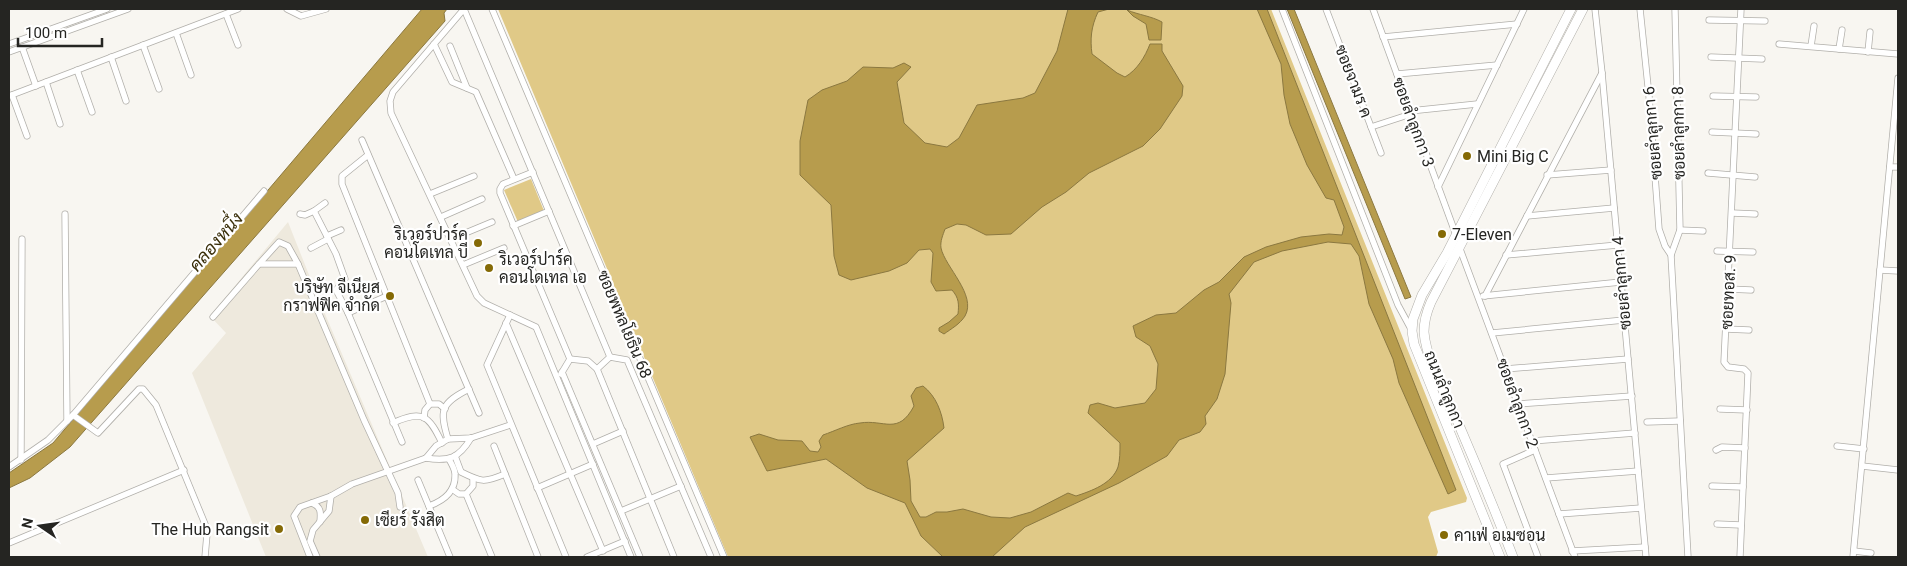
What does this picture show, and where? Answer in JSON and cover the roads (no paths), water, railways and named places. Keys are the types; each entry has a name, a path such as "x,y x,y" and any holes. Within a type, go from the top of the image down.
{"main road":[{"name":"ถนนลำลูกกา","path":"1500,557 1420,360 1414,344 1412,330 1416,309 1422,295 1456,235 1571,9"},
{"name":"ถนนลำลูกกา","path":"1513,557 1438,379 1424,332 1425,319 1431,302 1583,9"},
{"path":"1471,486 1483,482"}],"street":[{"path":"9,44 107,9"},
{"path":"9,52 128,9"},
{"path":"27,136 10,95 238,9"},
{"path":"287,9 301,16 326,9"},
{"path":"610,358 464,9 393,92 390,101 391,113 480,300 536,327 631,557"},
{"name":"ซอยพหลโยธิน 68","path":"492,9 724,557"},
{"path":"1282,9 1398,305 1412,330"},
{"name":"ซอยจามร ค","path":"1326,9 1381,153"},
{"name":"ซอยลำลูกกา 3","path":"1373,9 1456,235"},
{"path":"1438,187 1524,9"},
{"name":"ซอยลำลูกกา 4","path":"1595,9 1612,170 1646,557"},
{"name":"ซอยลำลูกกา 6","path":"1640,9 1659,229 1664,246 1671,255"},
{"name":"ซอยลำลูกกา 8","path":"1671,255 1680,230 1675,9"},
{"name":"ซอยทอส. 9","path":"1740,557 1748,372 1744,369 1728,368 1724,362 1741,9"},
{"path":"226,14 238,45"},
{"path":"1708,20 1765,21"},
{"path":"1383,37 1517,24"},
{"path":"1811,46 1814,26"},
{"path":"1839,49 1842,30"},
{"path":"1868,52 1870,32"},
{"path":"176,33 191,75"},
{"path":"434,44 452,82 476,92 514,179"},
{"path":"1779,44 1898,54"},
{"path":"143,45 159,89"},
{"path":"450,46 467,88"},
{"path":"22,47 36,86"},
{"path":"111,57 126,101"},
{"path":"1711,57 1762,58"},
{"path":"1397,74 1497,65"},
{"path":"77,70 92,112"},
{"path":"1482,296 1527,216 1602,73"},
{"path":"1870,553 1854,554 1890,167 1896,129 1898,78"},
{"path":"46,82 60,124"},
{"path":"1713,96 1756,96"},
{"path":"1372,127 1411,112 1477,104"},
{"path":"1712,132 1756,134"},
{"path":"362,140 479,413"},
{"path":"368,155 346,172 341,180 430,404"},
{"path":"1890,167 1898,168"},
{"path":"1547,175 1612,170"},
{"path":"533,172 503,184 500,189 570,358"},
{"path":"1708,173 1755,177"},
{"path":"430,194 474,176"},
{"path":"9,467 48,440 74,415 264,192"},
{"path":"441,217 482,199"},
{"path":"300,214 305,215 325,203"},
{"path":"1527,216 1614,208"},
{"path":"314,211 328,237 345,279 336,290 348,313 402,442"},
{"path":"514,226 549,211"},
{"path":"1732,213 1755,214"},
{"path":"65,214 67,421"},
{"path":"451,239 492,222"},
{"path":"311,248 341,230"},
{"path":"1680,230 1703,231"},
{"path":"21,460 22,239"},
{"path":"213,317 279,242 288,246 298,264 364,420 389,471 398,493 400,507"},
{"path":"1506,255 1618,245"},
{"path":"462,265 504,248"},
{"name":"ซอยลำลูกกา 2","path":"1460,249 1482,296 1492,333 1575,557"},
{"path":"1717,251 1753,252"},
{"path":"1671,255 1688,557"},
{"path":"259,264 298,264"},
{"path":"1880,270 1898,271"},
{"path":"1482,296 1621,282"},
{"path":"1728,289 1751,290"},
{"path":"348,313 387,296"},
{"path":"510,315 487,365 566,557"},
{"path":"1492,333 1624,320"},
{"path":"506,323 603,551"},
{"path":"1726,329 1749,330"},
{"path":"570,358 588,361 598,368 674,557"},
{"path":"558,378 570,358"},
{"path":"598,368 610,358 628,360 711,557"},
{"path":"1505,369 1628,359"},
{"path":"562,372 640,557"},
{"path":"74,415 96,433 99,433 138,389 143,389 156,406 205,524 207,534 205,557"},
{"path":"448,440 442,418 446,405 455,396 469,390"},
{"path":"1518,404 1632,396"},
{"path":"430,404 438,404 445,409"},
{"path":"424,418 425,410 430,404"},
{"path":"1720,409 1747,410"},
{"path":"393,423 410,415 424,418 432,423 442,443"},
{"path":"1647,422 1680,421"},
{"path":"310,557 294,516 300,507 330,496 352,484 426,458 436,446 448,440 472,438 510,424"},
{"path":"593,444 623,431"},
{"path":"1532,441 1635,434"},
{"path":"426,458 440,461 452,457 464,450 472,438"},
{"path":"494,446 538,557"},
{"path":"1837,446 1864,449"},
{"path":"1716,450 1722,447 1745,448"},
{"path":"1535,450 1503,464 1538,557"},
{"path":"452,457 461,472 473,478 489,481 505,474"},
{"path":"429,506 441,502 451,493 455,474 452,457"},
{"path":"537,488 593,464"},
{"path":"1862,466 1898,470"},
{"path":"9,543 184,470"},
{"path":"1546,478 1638,471"},
{"path":"452,489 459,494 466,494 473,486 473,478"},
{"path":"418,480 450,557"},
{"path":"621,511 681,486"},
{"path":"1712,486 1743,488"},
{"path":"466,494 492,557"},
{"path":"318,557 310,541 313,530 329,511 330,496"},
{"path":"312,502 320,509 320,522"},
{"path":"1559,514 1641,508"},
{"path":"1717,524 1741,525"},
{"path":"587,557 625,541"},
{"path":"1572,551 1645,547"}],"place":[{"name":"Mini Big C","path":"1467,156"},
{"name":"7-Eleven","path":"1442,234"},
{"name":"ริเวอร์ปาร์ค คอนโดเทล บี","path":"478,243"},
{"name":"ริเวอร์ปาร์ค คอนโดเทล เอ","path":"489,268"},
{"name":"บริษัท จีเนียส กราฟฟิค จำกัด","path":"390,296"},
{"name":"เซียร์ รังสิต","path":"365,520"},
{"name":"The Hub Rangsit","path":"279,529"},
{"name":"คาเฟ่ อเมซอน","path":"1444,535"}],"water label":[{"name":"คลองหนึ่ง","path":"216,242"}]}
